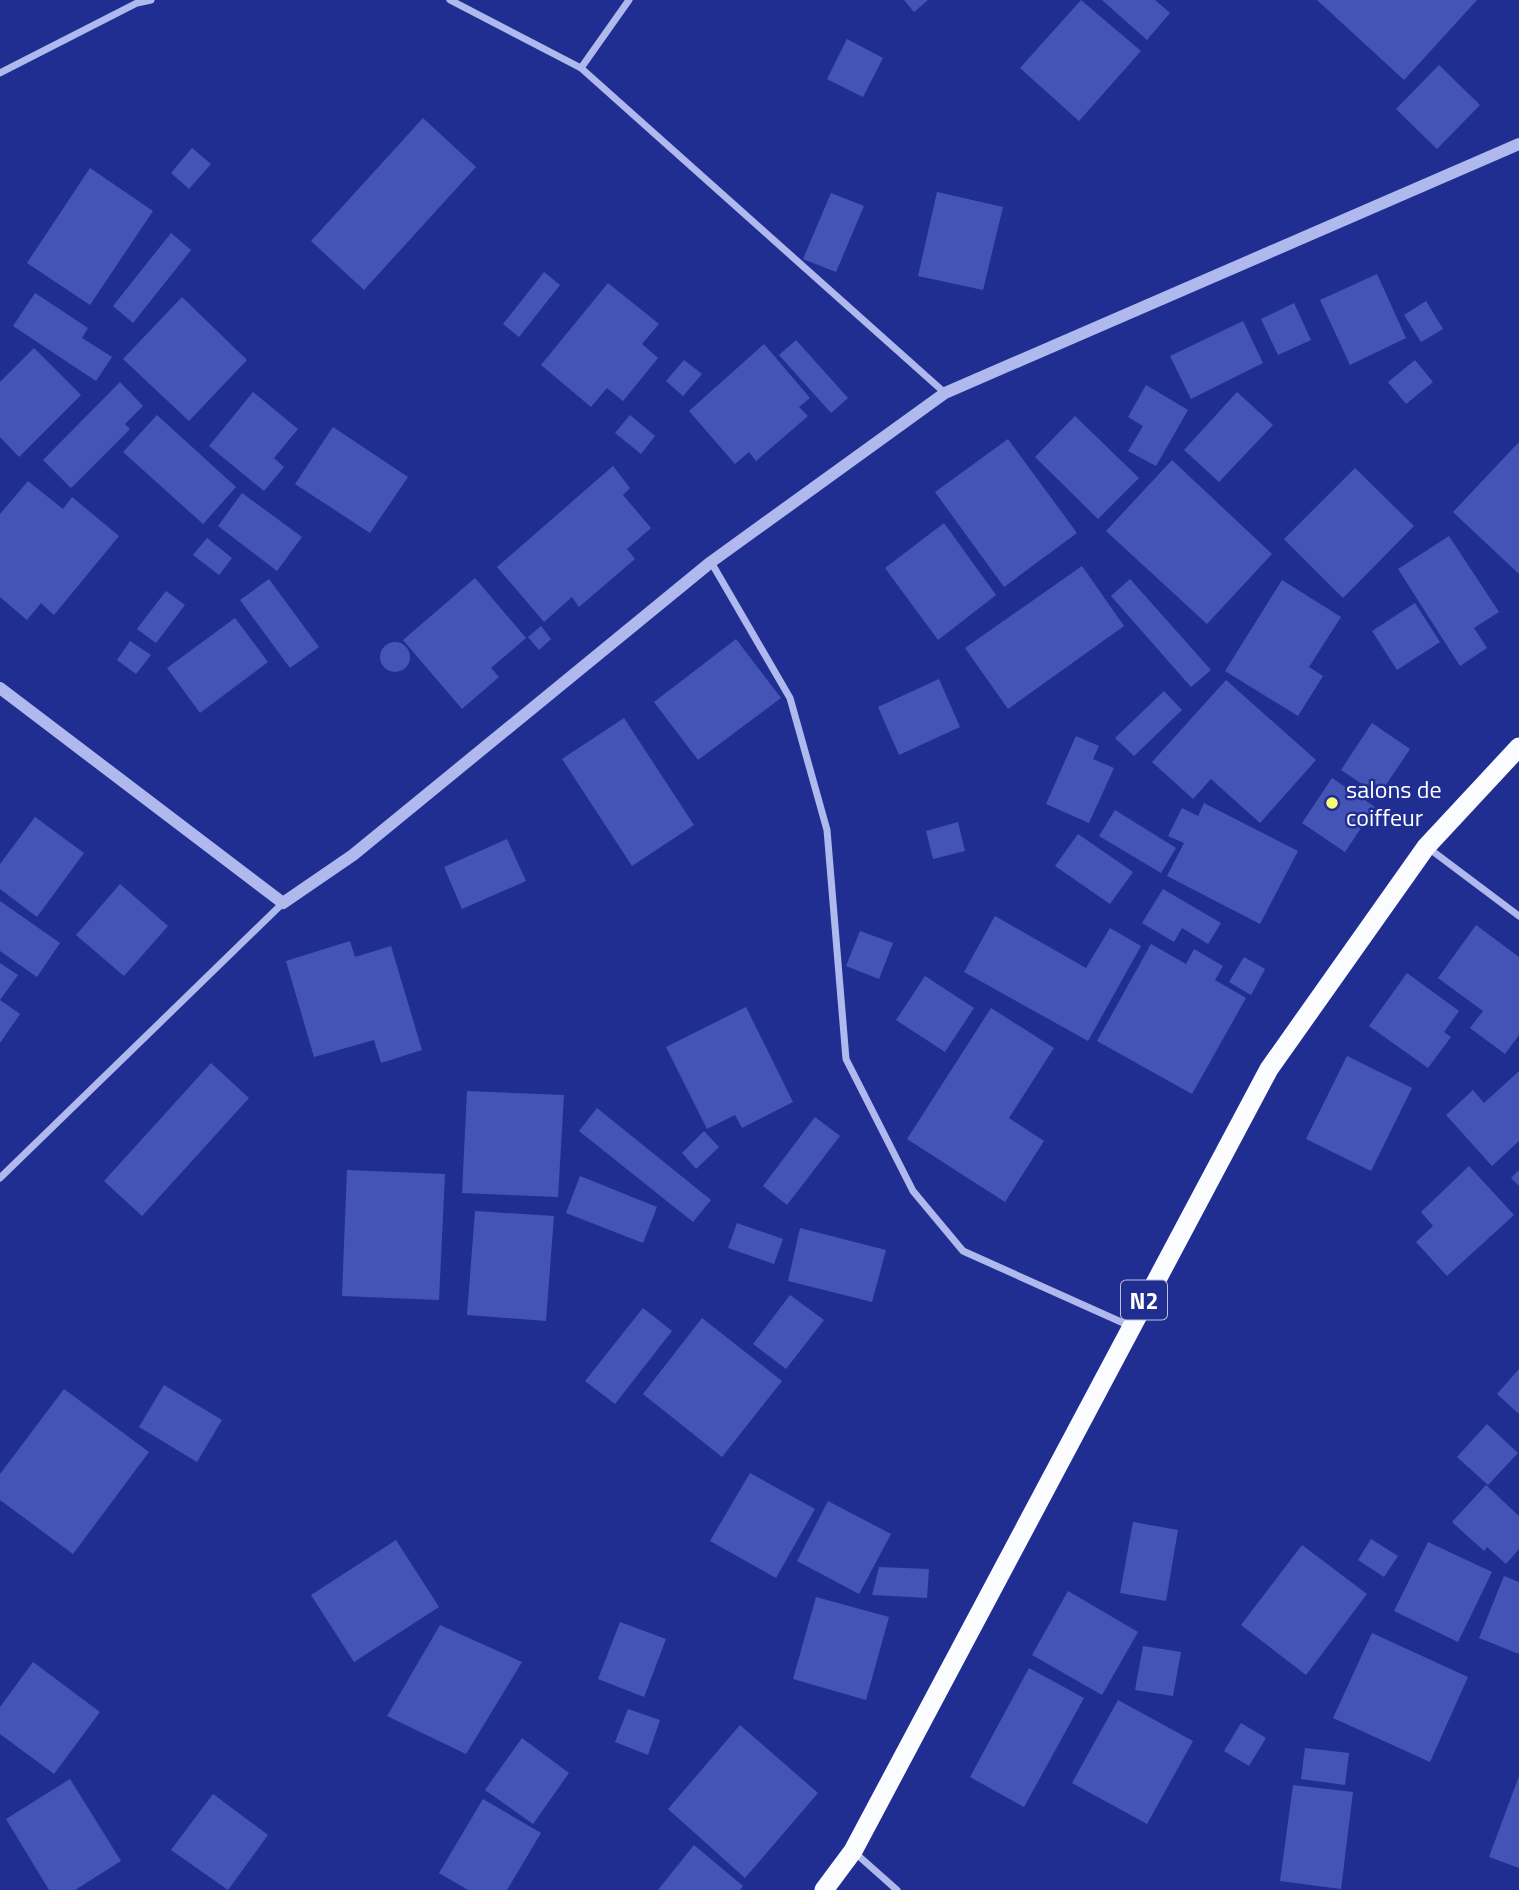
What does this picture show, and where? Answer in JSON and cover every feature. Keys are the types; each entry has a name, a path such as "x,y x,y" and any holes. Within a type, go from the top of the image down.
{"highway":[{"name":"N2","path":"824,1890 853,1851 1269,1069 1426,847 1519,747"}],"street":[{"path":"0,73 137,3 151,0"},
{"path":"450,0 582,68 945,393"},
{"path":"582,68 629,0"},
{"path":"0,1178 283,904 353,855 711,562 945,393 1519,144"},
{"path":"711,562 790,698 827,830 846,1059 913,1191 963,1251 1130,1326"},
{"path":"0,688 283,904"},
{"path":"1426,847 1519,916"},
{"path":"853,1851 897,1890"}],"building":[{"path":"904,0 928,0 914,12"},
{"path":"1081,0 1141,51 1079,121 1020,68"},
{"path":"1102,0 1155,0 1170,13 1147,40"},
{"path":"1317,0 1477,0 1404,80"},
{"path":"847,39 883,58 863,97 827,79"},
{"path":"1439,65 1480,105 1437,149 1396,109"},
{"path":"423,118 476,167 364,290 311,241"},
{"path":"192,148 211,164 189,189 171,173"},
{"path":"90,168 153,211 90,305 27,263"},
{"path":"937,192 1003,207 983,290 918,276"},
{"path":"831,193 864,206 836,272 803,259"},
{"path":"171,233 191,250 133,323 113,306"},
{"path":"544,272 560,285 519,337 503,324"},
{"path":"1377,274 1406,338 1350,365 1320,300"},
{"path":"608,283 659,324 642,344 658,358 623,401 607,388 591,407 541,365"},
{"path":"35,293 88,328 82,338 112,357 96,381 13,326"},
{"path":"182,297 247,360 189,421 123,359"},
{"path":"1426,301 1443,329 1421,342 1404,315"},
{"path":"1294,303 1311,340 1278,355 1261,319"},
{"path":"1243,321 1263,363 1191,399 1170,356"},
{"path":"796,340 848,398 831,413 779,355"},
{"path":"764,344 810,398 799,407 808,416 756,461 749,452 735,464 689,411"},
{"path":"34,348 81,395 19,457 0,437 0,382"},
{"path":"684,360 702,374 683,396 666,381"},
{"path":"1415,360 1433,382 1406,404 1388,382"},
{"path":"120,382 143,406 125,424 130,429 71,488 43,460"},
{"path":"1146,385 1188,410 1156,466 1128,451 1143,426 1128,417"},
{"path":"253,392 298,429 274,458 284,467 264,491 209,446"},
{"path":"1237,392 1273,425 1219,482 1184,450"},
{"path":"157,415 236,487 203,524 123,452"},
{"path":"630,415 655,436 641,454 615,433"},
{"path":"1075,416 1139,478 1098,519 1035,457"},
{"path":"333,427 408,477 370,533 295,484"},
{"path":"1008,439 1077,533 1004,587 935,492"},
{"path":"1519,442 1519,574 1453,512"},
{"path":"1172,460 1272,554 1207,624 1106,531"},
{"path":"613,466 630,488 623,495 651,528 627,549 635,559 579,607 572,597 544,622 497,567"},
{"path":"1355,468 1414,526 1343,598 1284,539"},
{"path":"28,481 63,509 72,497 119,536 54,615 41,603 27,620 0,597 0,514"},
{"path":"242,493 302,537 277,571 218,526"},
{"path":"944,523 996,595 938,640 885,568"},
{"path":"1449,536 1499,612 1474,628 1487,648 1460,666 1398,569"},
{"path":"207,538 232,558 219,575 193,555"},
{"path":"1082,566 1124,626 1008,709 965,648"},
{"path":"475,578 526,638 491,668 499,677 462,709 403,640"},
{"path":"269,579 319,647 290,668 240,600"},
{"path":"1130,579 1211,670 1191,687 1111,596"},
{"path":"1282,580 1341,617 1309,667 1323,676 1298,716 1225,671"},
{"path":"166,591 185,605 156,643 137,629"},
{"path":"1415,603 1440,642 1397,670 1372,631"},
{"path":"235,618 268,662 200,713 167,668"},
{"path":"541,626 551,639 539,650 528,637"},
{"path":"736,639 781,698 698,760 654,702"},
{"path":"130,641 151,655 136,674 117,660"},
{"path":"395,642 406,646 410,657 406,668 395,672 384,668 380,657 384,646"},
{"path":"939,679 960,727 899,755 878,707"},
{"path":"1226,680 1316,760 1260,823 1211,779 1193,799 1152,762"},
{"path":"1164,691 1182,710 1134,756 1115,738"},
{"path":"624,718 694,825 632,866 562,759"},
{"path":"1372,723 1410,749 1379,795 1341,770"},
{"path":"1076,736 1099,746 1093,759 1114,768 1089,823 1046,804"},
{"path":"1332,778 1375,807 1345,852 1302,823"},
{"path":"1204,803 1298,851 1260,924 1167,876 1184,843 1168,836 1182,808 1198,816"},
{"path":"1115,810 1176,848 1161,873 1099,836"},
{"path":"35,817 84,853 37,917 0,889 0,864"},
{"path":"958,822 965,851 933,859 926,831"},
{"path":"1078,834 1133,872 1110,904 1055,866"},
{"path":"507,839 526,881 462,909 444,867"},
{"path":"120,884 168,926 124,976 76,935"},
{"path":"1163,889 1221,923 1208,944 1182,928 1174,942 1142,923"},
{"path":"0,901 60,943 37,977 0,951"},
{"path":"995,916 1086,968 1110,928 1141,946 1088,1041 964,972"},
{"path":"1476,925 1519,957 1519,1035 1505,1054 1470,1028 1483,1011 1438,978"},
{"path":"860,931 893,943 879,979 846,966"},
{"path":"350,941 355,957 391,946 422,1050 381,1063 374,1040 314,1057 286,961"},
{"path":"1151,944 1186,964 1194,949 1223,966 1215,980 1246,998 1192,1094 1097,1041"},
{"path":"1244,957 1265,969 1251,995 1229,982"},
{"path":"0,963 18,975 0,1000"},
{"path":"1407,973 1459,1011 1444,1032 1451,1037 1428,1068 1369,1026"},
{"path":"925,976 974,1008 945,1052 896,1020"},
{"path":"0,1000 20,1014 0,1043"},
{"path":"746,1007 793,1102 742,1128 735,1115 707,1129 666,1047"},
{"path":"991,1008 1054,1048 1009,1118 1044,1141 1005,1202 907,1139"},
{"path":"1347,1056 1412,1088 1371,1171 1306,1139"},
{"path":"211,1063 249,1098 142,1216 104,1181"},
{"path":"1519,1071 1519,1141 1492,1166 1446,1115 1473,1090 1484,1103"},
{"path":"467,1091 564,1095 558,1197 462,1193"},
{"path":"597,1108 711,1200 693,1222 579,1131"},
{"path":"815,1117 840,1136 787,1205 763,1186"},
{"path":"704,1131 719,1147 696,1169 682,1153"},
{"path":"1469,1166 1514,1215 1447,1276 1416,1242 1433,1226 1421,1212"},
{"path":"347,1170 445,1174 439,1300 342,1296"},
{"path":"1519,1170 1519,1186 1511,1178"},
{"path":"580,1176 657,1207 643,1243 566,1213"},
{"path":"475,1211 554,1216 546,1321 467,1315"},
{"path":"737,1223 783,1239 774,1264 728,1248"},
{"path":"800,1228 886,1250 872,1302 788,1281"},
{"path":"790,1295 824,1320 786,1369 753,1344"},
{"path":"643,1308 672,1331 615,1404 585,1381"},
{"path":"702,1318 782,1381 722,1457 643,1394"},
{"path":"1519,1369 1519,1414 1497,1394"},
{"path":"164,1385 222,1420 197,1462 139,1427"},
{"path":"64,1389 149,1452 73,1554 0,1500 0,1474"},
{"path":"1487,1424 1518,1453 1488,1485 1457,1457"},
{"path":"750,1473 815,1509 776,1578 710,1541"},
{"path":"1486,1485 1519,1516 1519,1549 1506,1564 1487,1547 1484,1551 1452,1522"},
{"path":"828,1501 891,1534 859,1594 797,1561"},
{"path":"1133,1522 1178,1530 1166,1601 1120,1593"},
{"path":"1371,1539 1398,1556 1384,1577 1358,1560"},
{"path":"396,1540 439,1607 354,1662 311,1595"},
{"path":"1428,1542 1492,1572 1458,1642 1394,1611"},
{"path":"1302,1545 1367,1594 1306,1675 1241,1625"},
{"path":"879,1567 929,1569 927,1598 872,1595"},
{"path":"1504,1576 1519,1582 1519,1654 1479,1638"},
{"path":"1068,1591 1138,1632 1102,1695 1032,1655"},
{"path":"816,1597 889,1617 866,1700 793,1679"},
{"path":"620,1622 666,1639 644,1697 598,1679"},
{"path":"440,1625 522,1662 466,1754 387,1716"},
{"path":"1372,1633 1468,1677 1430,1762 1333,1718"},
{"path":"1143,1646 1181,1652 1173,1696 1135,1690"},
{"path":"33,1662 100,1712 54,1774 0,1734 0,1707"},
{"path":"1029,1668 1084,1698 1024,1807 970,1777"},
{"path":"1118,1700 1193,1741 1147,1824 1072,1783"},
{"path":"628,1709 660,1720 648,1755 615,1742"},
{"path":"1241,1723 1266,1738 1249,1766 1224,1751"},
{"path":"740,1725 818,1793 745,1878 668,1809"},
{"path":"522,1738 569,1773 533,1824 485,1790"},
{"path":"1305,1748 1349,1753 1345,1785 1301,1779"},
{"path":"1519,1776 1519,1868 1489,1857"},
{"path":"70,1779 121,1861 75,1890 49,1890 6,1819"},
{"path":"1293,1785 1353,1792 1341,1889 1280,1881"},
{"path":"213,1794 268,1835 228,1890 171,1850"},
{"path":"483,1799 541,1833 507,1890 468,1890 439,1873"},
{"path":"694,1845 743,1886 740,1890 658,1890"}],"place":[{"name":"salons de coiffeur","path":"1332,803"}]}
